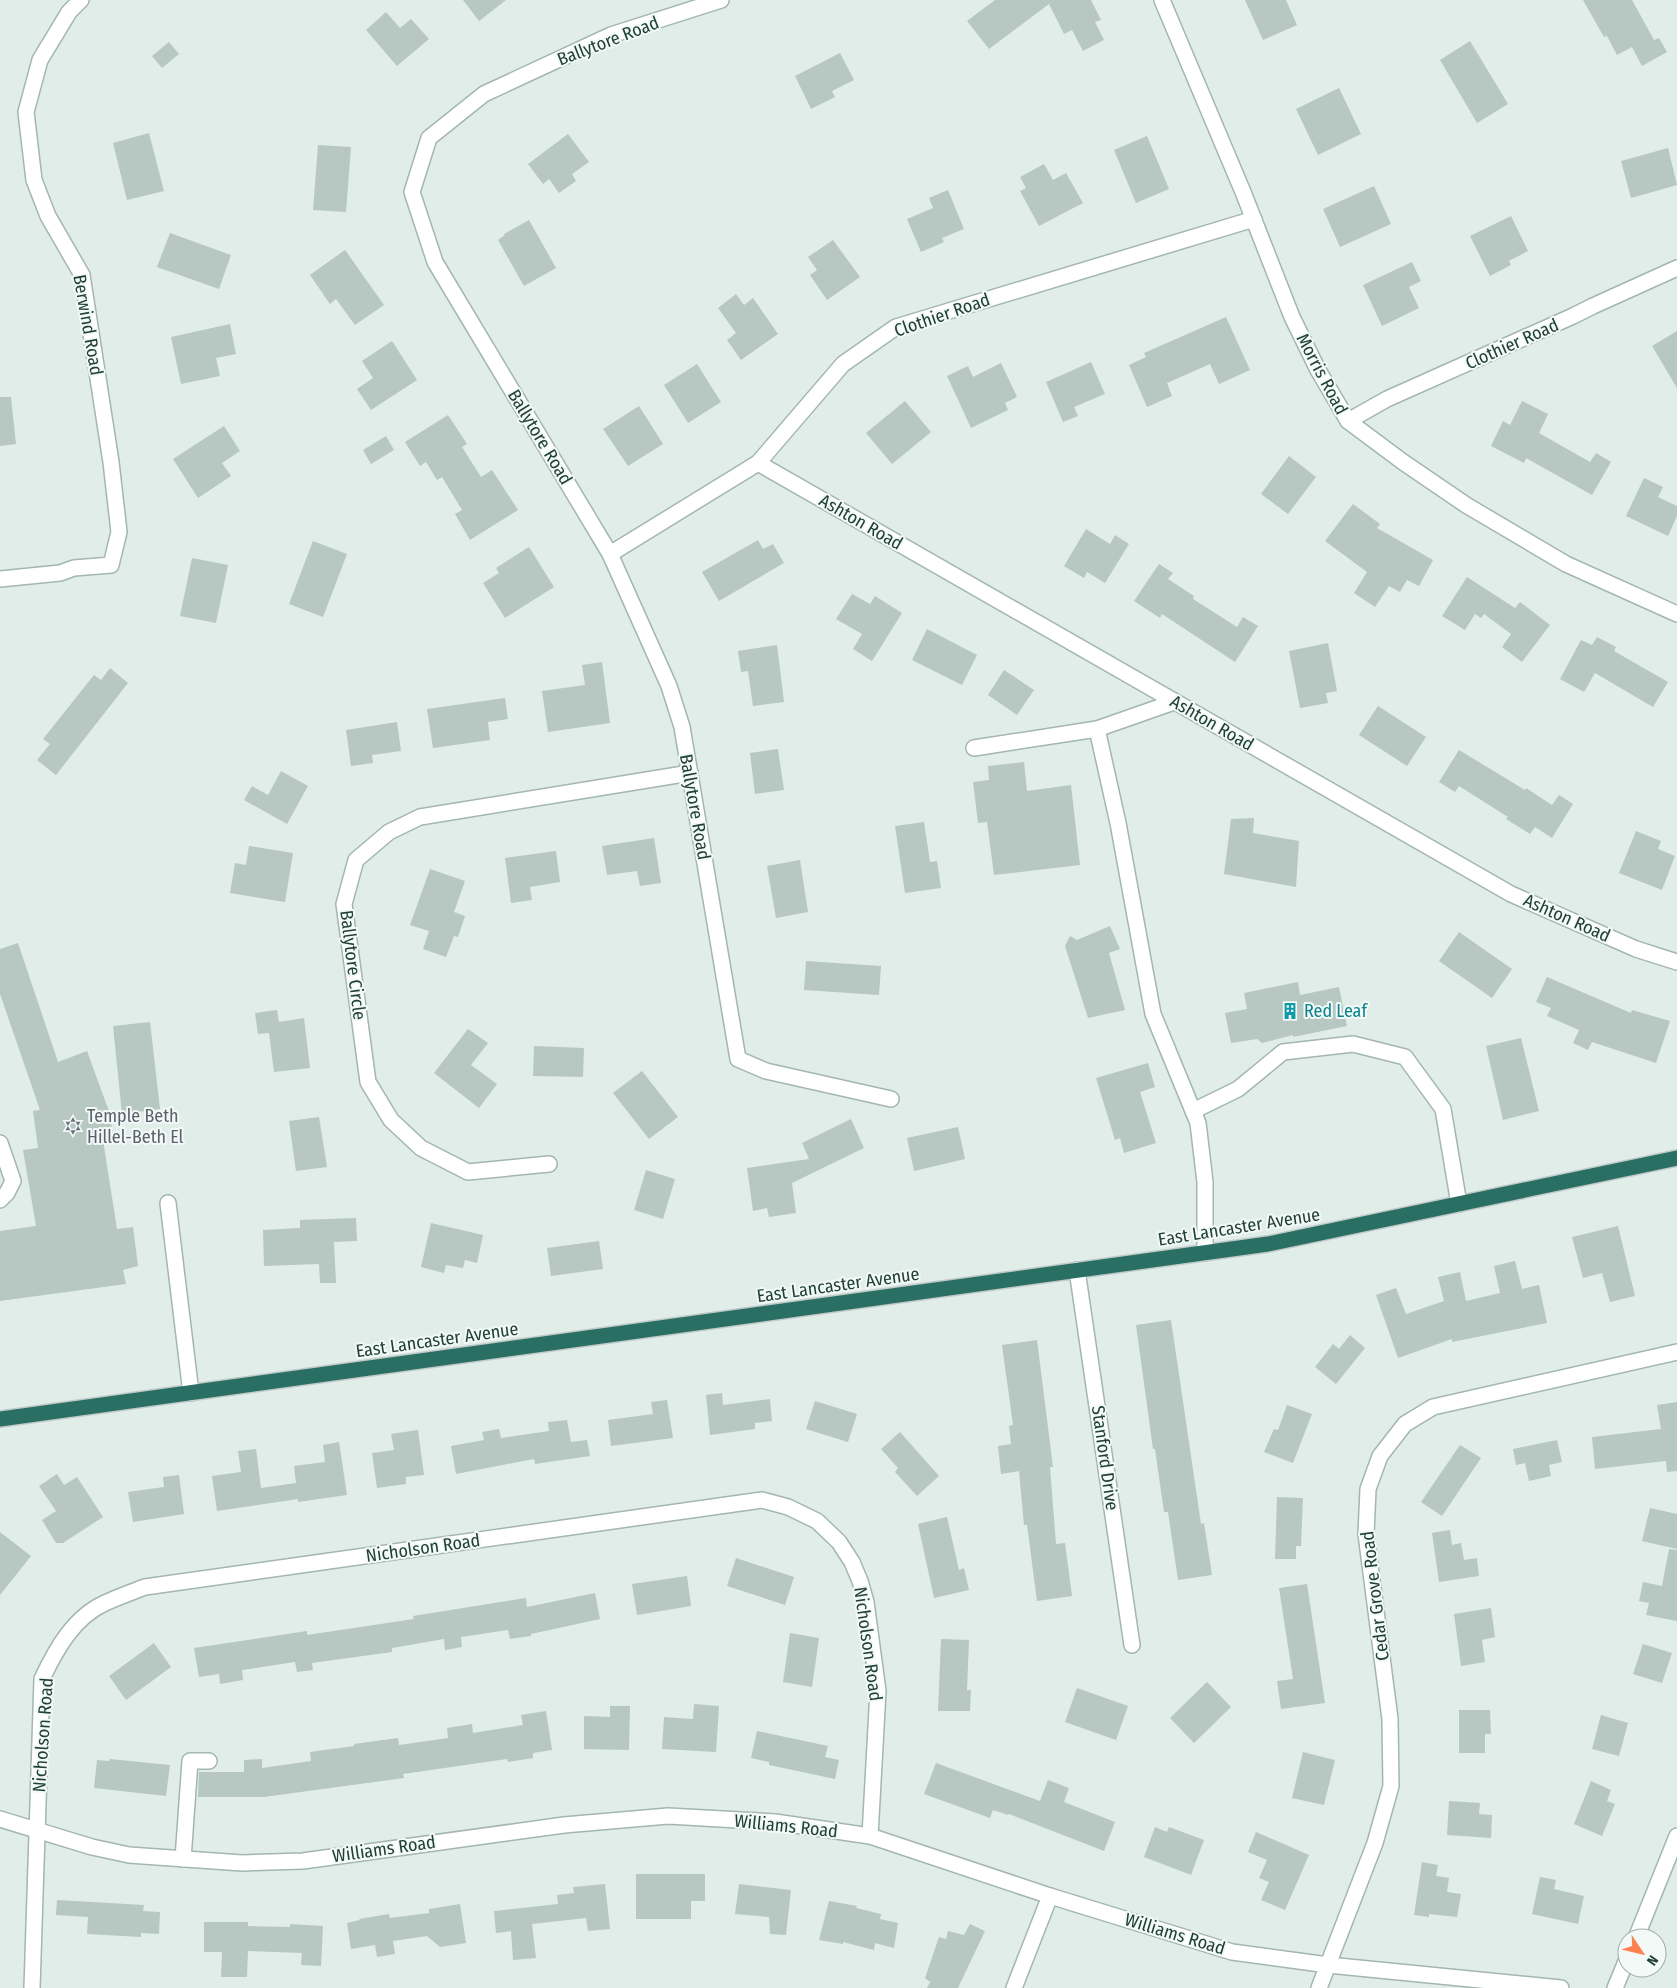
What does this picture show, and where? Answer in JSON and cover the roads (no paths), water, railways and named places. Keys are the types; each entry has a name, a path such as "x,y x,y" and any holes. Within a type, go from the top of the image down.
{"highway":[{"name":"East Lancaster Avenue","path":"0,1419 1268,1244 1677,1158"}],"street":[{"name":"Berwind Road","path":"1,579 60,574 74,568 111,565 118,532 111,462 82,275 48,216 34,180 26,112 40,60 69,12 81,0"},
{"name":"Ballytore Road","path":"721,0 611,35 484,94 429,138 412,192 435,262 610,554 668,686 682,727 738,1059 766,1071 891,1099"},
{"name":"Morris Road","path":"1162,0 1254,219 1292,317 1318,370 1348,422 1466,505 1566,564 1677,614"},
{"name":"Clothier Road","path":"610,554 758,463 843,364 896,327 1254,219"},
{"name":"Clothier Road","path":"1348,422 1387,398 1574,316 1677,268"},
{"name":"Ashton Road","path":"758,463 1511,894 1636,949 1677,962"},
{"path":"974,748 1097,729 1174,702"},
{"path":"1097,729 1118,823 1153,1014 1198,1123 1205,1182 1205,1253"},
{"name":"Ballytore Circle","path":"549,1164 468,1172 421,1148 391,1120 368,1082 366,1072 344,904 356,860 389,832 420,817 690,773"},
{"path":"1193,1111 1238,1090 1283,1052 1353,1044 1405,1057 1443,1109 1459,1204"},
{"path":"0,1143 13,1181 7,1193 0,1200"},
{"path":"168,1203 191,1393"},
{"name":"Stanford Drive","path":"1077,1270 1132,1645"},
{"name":"Cedar Grove Road","path":"1319,1988 1375,1843 1391,1786 1390,1719 1366,1534 1368,1489 1380,1456 1405,1424 1433,1407 1677,1352"},
{"name":"Nicholson Road","path":"32,1988 42,1679 54,1653 76,1624 103,1603 145,1587 762,1500 788,1507 817,1521 839,1542 852,1562 866,1602 878,1691 870,1836"},
{"path":"183,1859 190,1761 209,1761"},
{"name":"Williams Road","path":"0,1819 92,1847 129,1856 242,1863 302,1861 564,1825 668,1816 775,1822 870,1836 1050,1896 1232,1952 1328,1965 1561,1988"},
{"path":"1640,1928 1677,1836"},
{"path":"1014,1988 1050,1896"}],"place":[{"name":"Red Leaf","path":"1290,1011"},
{"name":"Temple Beth Hillel-Beth El","path":"73,1126"}]}
